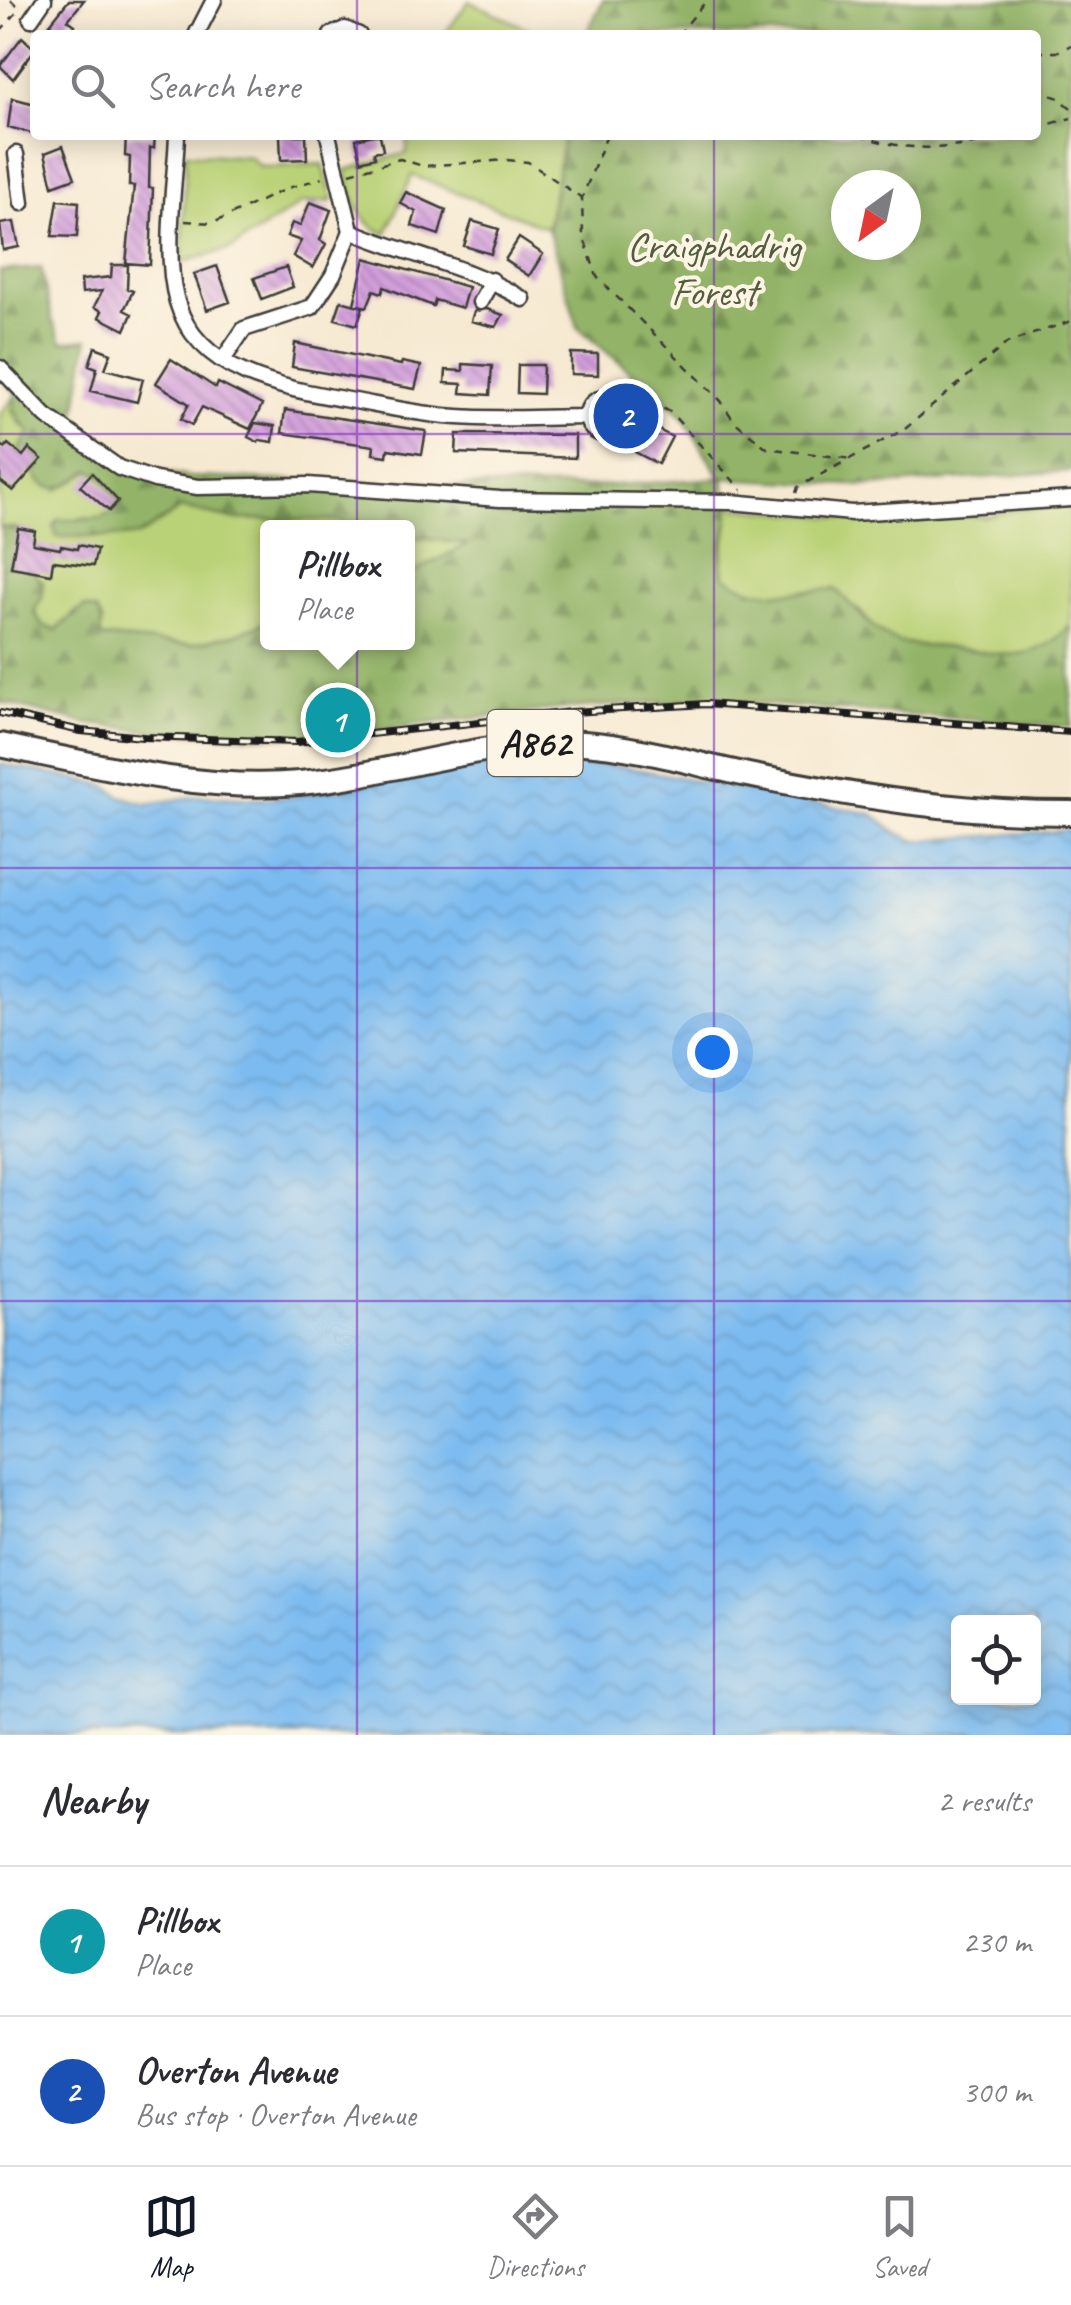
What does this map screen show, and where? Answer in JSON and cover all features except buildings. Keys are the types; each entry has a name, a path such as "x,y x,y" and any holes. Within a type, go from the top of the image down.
{"main road":[{"name":"A862","path":"0,744 114,768 223,784 300,783 480,749 544,742 587,744 632,749 830,791 923,805 995,813 1071,813"}],"street":[{"path":"199,30 214,0"},
{"path":"178,140 173,277 177,302 194,337 223,360 242,372 296,391 432,415 587,417"},
{"path":"223,360 244,328 312,307 333,275 351,231 329,140"},
{"path":"16,154 22,204"},
{"path":"0,176 18,175"},
{"path":"351,231 395,250 467,270 522,299"},
{"path":"480,302 492,280"},
{"path":"0,368 46,416 118,468 155,480 198,487 308,485 500,499 751,504 852,513 1071,499"},
{"path":"606,398 617,402 623,418 613,432 596,432 587,417 594,401 606,398"}],"path":[{"path":"682,30 708,0"},
{"path":"0,31 32,8"},
{"path":"1041,52 1058,52 1071,46"},
{"path":"1041,92 1060,98 1071,108"},
{"path":"1041,127 1071,118"},
{"path":"605,140 582,198 583,234 597,276 721,400 734,421 766,448 852,458"},
{"path":"874,140 939,150 987,140"},
{"path":"174,220 213,224 288,188 400,159 423,166 528,162 582,198"},
{"path":"789,507 798,488 906,429 1007,342 1071,321"},
{"path":"617,402 641,400 669,411 734,479 751,504"}],"green space":[{"name":"Craigphadrig Forest","path":"603,0 1071,0 1071,471 868,486 723,478 729,517 720,554 724,576 738,584 778,593 835,589 878,630 907,644 1014,654 1042,647 1071,625 1071,727 707,700 566,708 334,734 273,737 165,733 84,723 0,702 2,527 27,533 32,571 43,582 42,597 34,612 43,626 56,630 84,607 96,610 102,621 100,635 104,638 189,645 260,624 260,650 415,650 415,571 468,544 415,538 415,520 233,519 182,508 138,536 57,537 54,527 58,520 102,517 121,501 99,474 90,470 66,485 51,487 44,485 33,469 24,467 16,456 30,432 12,411 17,394 0,376 0,271 41,268 53,322 62,342 88,339 74,425 137,466 189,477 441,486 586,487 721,478 680,413 578,328 548,228 563,140 1041,140 1041,30 588,30"},
{"path":"469,1 530,30 448,30"},
{"path":"407,140 563,140 547,228 412,175 386,234 376,229 362,216 346,170 407,153"},
{"path":"186,153 250,157 267,167 323,164 333,201 302,203 231,249 182,262"},
{"path":"17,394 19,422 30,432 16,456 57,490 90,470 99,473 122,501 104,517 80,518 58,537 138,536 182,508 233,519 334,520 260,520 260,624 237,634 189,645 104,638 76,612 56,630 43,626 34,611 42,597 43,582 32,571 27,533 0,528 0,414"},
{"path":"1071,504 1071,625 1057,640 1029,654 1006,656 896,642 874,628 858,609 807,590 779,595 742,589 724,576 727,507 865,520 949,514 984,517"},
{"path":"415,538 469,543 415,571"}],"water":[{"path":"552,757 873,814 896,832 916,841 1071,830 1071,1735 0,1735 0,764 106,785 120,796 147,804 201,796 297,796 509,760"}],"railway":[{"path":"0,713 81,731 297,742 572,712 706,704 1071,732"}],"place":[{"name":"Overton Avenue","path":"626,416"},
{"name":"Pillbox","path":"338,720"}]}
